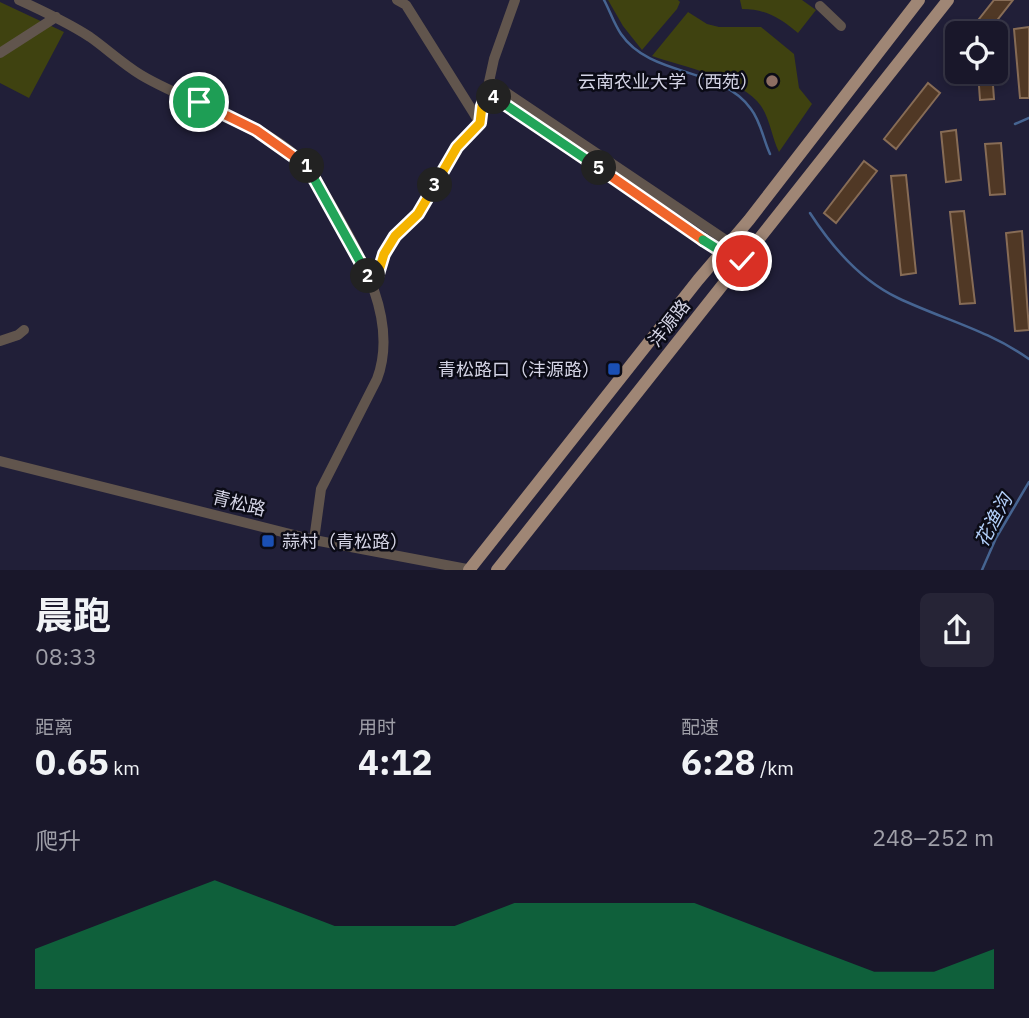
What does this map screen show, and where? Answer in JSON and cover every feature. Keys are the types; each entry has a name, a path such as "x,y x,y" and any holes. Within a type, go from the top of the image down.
{"main road":[{"name":"沣源路","path":"470,570 919,0"},
{"name":"沣源路","path":"497,570 948,0"},
{"path":"726,248 724,254 728,262 737,264 742,261"},
{"path":"698,280 703,277 712,279 715,284 714,293"}],"street":[{"path":"19,0 56,17 142,75 256,130 305,162 315,176 370,283 381,319 383,363 321,489 314,540"},
{"path":"397,0 406,5 480,123"},
{"path":"370,283 378,274 384,254 395,236 418,214 457,147 480,123 495,59 515,0"},
{"path":"820,6 841,26"},
{"path":"0,53 56,17"},
{"path":"489,88 492,83 726,248"},
{"path":"0,341 24,330"},
{"name":"青松路","path":"0,461 314,540 470,570"}],"green space":[{"path":"608,0 680,2 642,50 623,26"},
{"path":"740,0 802,0 816,10 798,33 772,15 742,9"},
{"path":"0,2 64,32 29,98 0,83"},
{"path":"688,12 707,24 719,27 761,27 794,54 799,88 812,104 779,152 764,111 752,97 726,81 652,56"}],"building":[{"path":"994,0 1013,0 996,21 977,21"},
{"path":"1029,27 1029,98 1020,98 1014,29"},
{"path":"928,83 940,93 896,149 884,139"},
{"path":"979,84 993,84 994,99 980,100"},
{"path":"956,130 961,180 946,182 941,132"},
{"path":"1001,143 1005,194 990,195 985,144"},
{"path":"864,161 877,171 836,223 824,213"},
{"path":"906,175 916,273 901,275 891,176"},
{"path":"964,211 975,303 960,304 950,212"},
{"path":"1022,231 1029,330 1015,331 1006,233"}],"waterway":[{"path":"604,0 621,34 634,48 667,66 722,85 738,95 751,109 760,125 770,154"},
{"path":"1015,124 1029,118"},
{"path":"810,213 848,262 884,291 997,340 1029,359"},
{"name":"花渔沟","path":"982,570 996,538 1029,482"}],"place":[{"name":"云南农业大学（西苑）","path":"772,81"},
{"name":"青松路口（沣源路）","path":"614,369"},
{"name":"蒜村（青松路）","path":"268,541"}],"route":[{"path":"199,102 256,130 305,162 315,176 370,283 378,274 384,254 395,236 418,214 457,147 480,123 482,106 489,88 490,94 722,252 726,248 724,254 728,262 737,264 742,261"}]}
